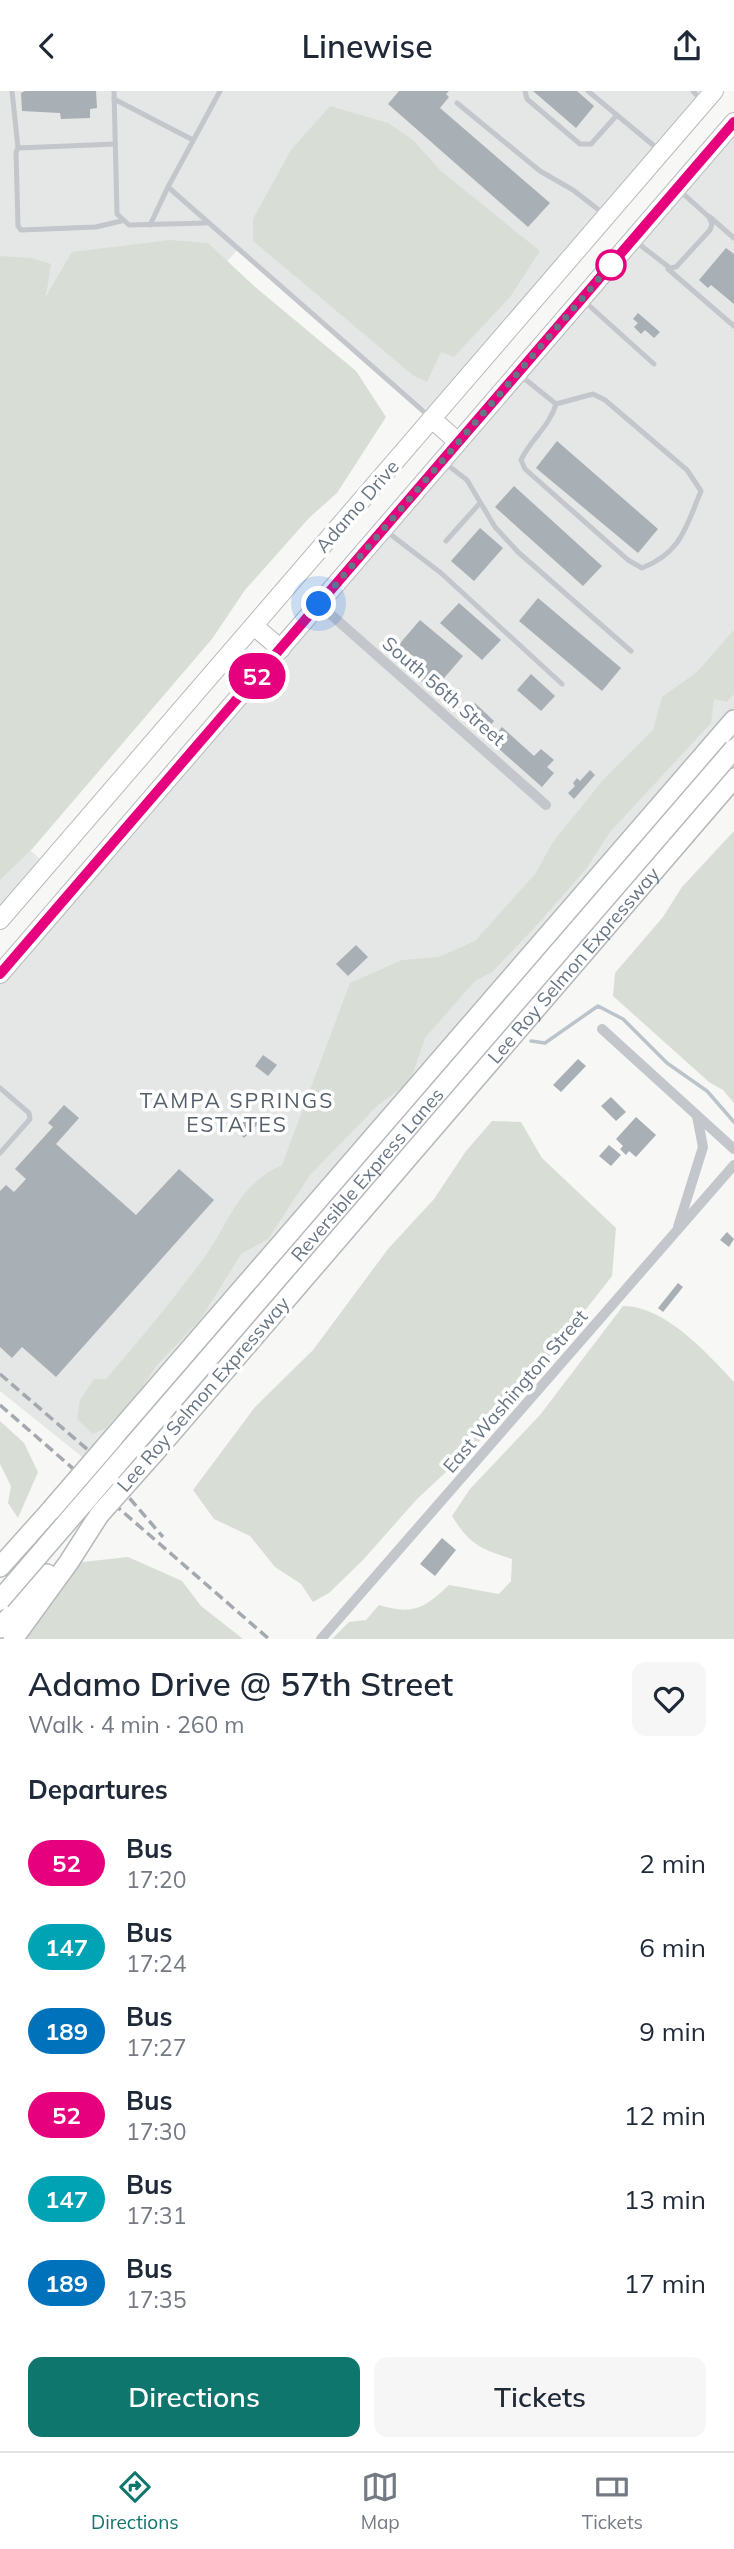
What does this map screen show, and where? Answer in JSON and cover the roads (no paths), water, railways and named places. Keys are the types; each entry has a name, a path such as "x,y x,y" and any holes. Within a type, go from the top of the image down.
{"highway":[{"name":"Lee Roy Selmon Expressway","path":"4,1560 51,1510 734,720"},
{"name":"Reversible Express Lanes","path":"0,1600 734,749"},
{"name":"Lee Roy Selmon Expressway","path":"0,1628 83,1537 99,1515 734,778"},
{"path":"13,1639 83,1537"}],"main road":[{"name":"Adamo Drive","path":"0,920 662,152 704,95"},
{"name":"Adamo Drive","path":"0,974 734,122"},
{"path":"432,419 458,442"},
{"path":"254,626 281,649"}],"street":[{"name":"South 56th Street","path":"319,604 546,805"},
{"path":"602,1029 734,1149"},
{"path":"676,1233 703,1147 697,1116"},
{"name":"East Washington Street","path":"321,1639 734,1165"}],"lane":[{"path":"12,91 18,148 18,226 22,230 96,227 121,221"},
{"path":"114,91 117,213 121,221 129,225 206,223"},
{"path":"150,225 220,91"},
{"path":"525,91 527,99 580,144 592,144 617,115"},
{"path":"588,91 662,152"},
{"path":"114,99 193,140"},
{"path":"457,103 540,171 573,190 607,216"},
{"path":"18,148 116,144"},
{"path":"168,187 432,419"},
{"path":"677,188 734,238"},
{"path":"665,266 676,267 712,224 709,217"},
{"path":"633,239 734,326"},
{"path":"581,299 654,364"},
{"path":"518,373 556,404"},
{"path":"593,394 605,400 687,470 701,491 683,532 663,559 642,568 628,560 525,469 521,460 525,451 553,415 556,404 593,394"},
{"path":"442,461 467,480 495,527 518,552 631,651"},
{"path":"446,541 480,503"},
{"path":"384,529 441,573 562,684"},
{"path":"0,1088 29,1113 30,1119 0,1153"}],"waterway":[{"path":"531,1041 545,1043 598,1006 623,1019 667,1063 707,1091 734,1122"}],"railway":[{"path":"0,1374 88,1450 163,1537"},
{"path":"0,1405 269,1639"}],"district":[{"name":"TAMPA SPRINGS ESTATES","path":"237,1112"}]}
